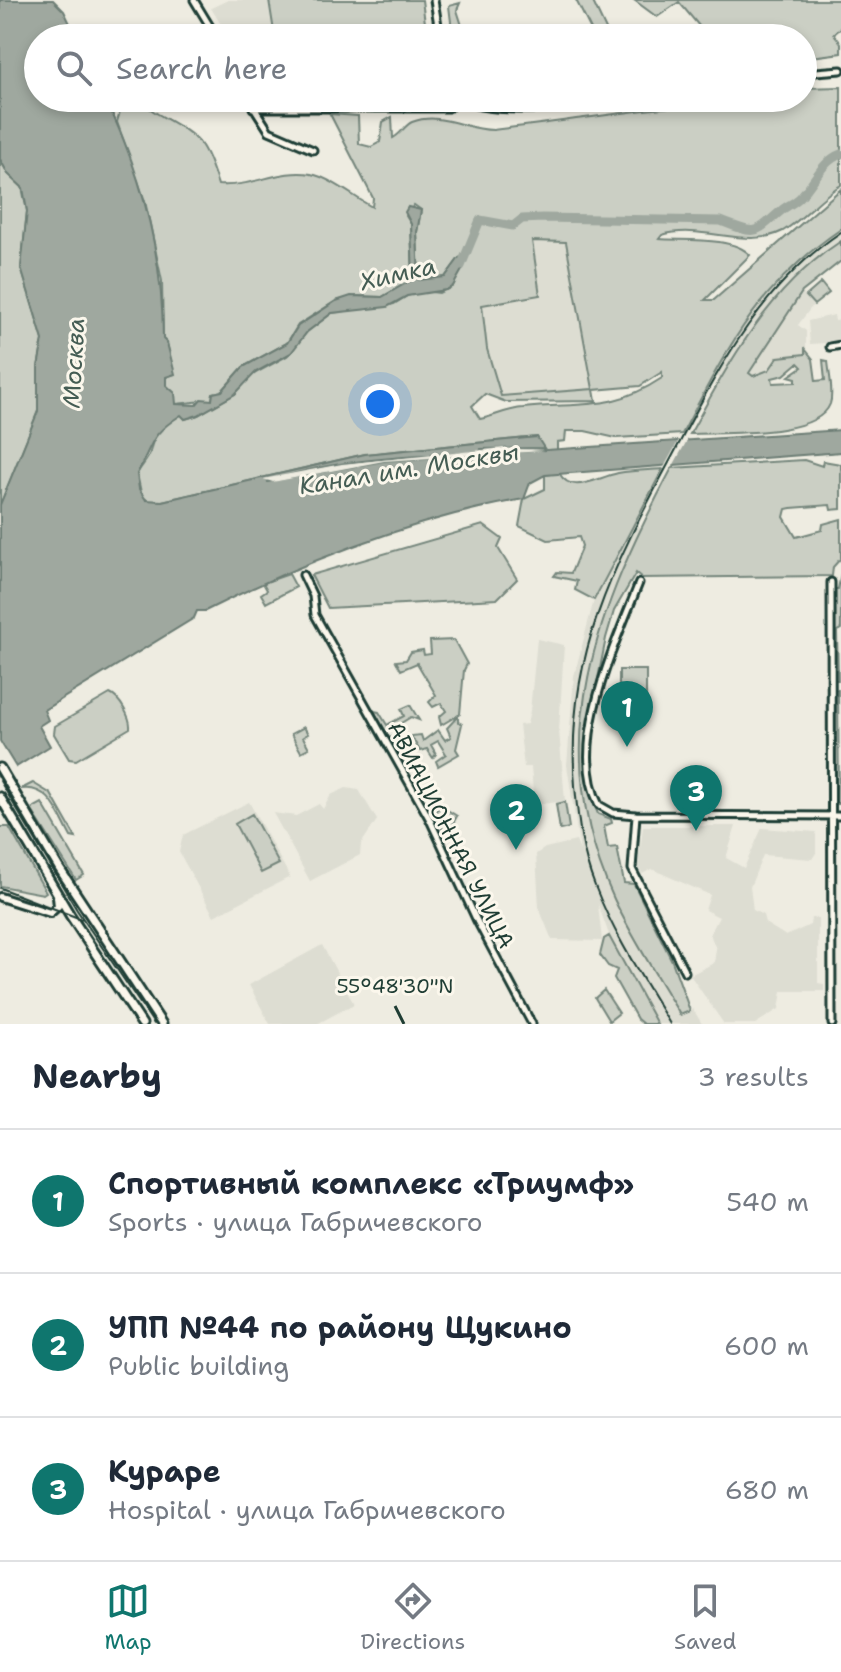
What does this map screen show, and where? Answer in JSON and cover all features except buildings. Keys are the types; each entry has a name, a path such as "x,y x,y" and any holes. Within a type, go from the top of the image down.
{"main road":[{"path":"0,768 162,1024"},
{"path":"0,797 57,893 142,1024"}],"street":[{"path":"194,0 209,24"},
{"path":"434,0 438,24"},
{"path":"817,72 841,70"},
{"path":"256,112 265,127 280,139 313,150"},
{"path":"830,347 841,345"},
{"name":"АВИАЦИОННАЯ УЛИЦА","path":"303,575 313,596 315,615 432,823 483,933 532,1024"},
{"path":"831,582 832,1024"},
{"path":"639,583 591,722 589,761 599,805 613,813 636,815 841,816"},
{"path":"636,815 632,869 685,972"},
{"path":"0,897 50,913 58,906 57,893"}],"shaded area":[{"path":"228,0 269,0 273,24 221,24 211,8"},
{"path":"269,0 422,0 425,24 273,24"},
{"path":"576,0 592,0 603,24 588,24"},
{"path":"634,0 841,0 841,28 834,34 841,43 841,53 817,56 817,24 697,24 679,2 657,17"},
{"path":"460,3 457,10 462,24 451,24 449,6"},
{"path":"841,87 841,185 791,226 769,236 754,238 677,232 662,235 659,239 720,242 750,255 705,300 714,300 841,189 841,229 787,273 766,296 730,347 682,434 616,438 585,431 566,431 565,441 557,442 557,450 544,451 537,437 365,454 153,503 142,497 137,474 148,457 154,438 164,426 181,414 185,419 198,415 235,394 252,375 287,356 307,332 332,313 394,304 423,291 439,293 453,286 466,255 459,258 445,277 419,280 417,232 421,210 414,205 406,216 411,224 413,279 382,297 358,296 336,301 298,325 287,343 243,367 222,391 213,393 212,400 176,404 172,402 174,393 166,385 166,377 174,374 167,343 163,339 162,281 145,201 117,122 120,112 156,112 191,134 208,157 218,185 242,184 288,174 311,174 372,207 373,198 330,114 358,116 359,144 371,147 380,142 383,122 392,117 393,138 410,123 423,119 493,130 633,112 817,112 817,88","holes":["532,241 566,242 593,389 501,396 487,349 482,305 540,295","662,372 662,378 627,396 595,404 517,409 480,419 472,406 485,394 506,402 596,401 594,390 640,386"]},
{"path":"0,159 8,174 22,187 27,211 21,268 43,340 38,367 38,411 0,505"},
{"path":"841,229 841,241 785,288 762,315 722,379 713,375 728,344 757,305 803,258"},
{"path":"532,241 567,242 594,390 501,397 487,349 482,305 539,295"},
{"path":"841,241 841,261 802,292 749,373 753,376 769,370 778,357 805,354 805,349 813,359 816,381 825,380 823,360 828,361 830,404 822,415 788,428 690,434 736,353 772,303 816,260","holes":["798,363 802,367 789,376 796,378 796,382 773,383 772,378 784,375"]},
{"path":"821,283 829,293 814,305 806,296"},
{"path":"802,292 813,305 798,325 806,331 806,353 778,357 769,370 753,376 749,374"},
{"path":"834,315 835,321 841,320 841,342 810,344 808,321"},
{"path":"804,460 822,466 823,461 841,464 841,509 831,510 830,505 791,508 786,509 784,517 796,537 822,530 823,524 841,519 841,558 833,567 832,576 642,578 636,573 614,611 606,638 590,719 587,762 591,797 598,814 611,819 612,823 604,826 608,848 617,847 624,883 634,884 672,961 690,1011 680,1015 621,914 593,841 582,785 581,730 588,677 602,624 622,572 672,468"},
{"path":"663,469 594,600 575,590 577,581 554,576 557,572 571,573 582,546 579,537 548,540 519,526 524,499 545,489 545,475 559,473 570,483 584,484 623,472"},
{"path":"632,523 643,528 608,601 592,653 583,707 581,758 600,844 684,1015 693,1009 702,1024 658,1024 612,943 598,904 602,941 552,940 539,908 536,854 545,848 576,841 580,851 567,765 574,676 594,600"},
{"path":"483,525 502,539 498,548 517,579 497,599 328,608 311,575"},
{"path":"289,574 296,587 266,603 261,594 267,590 263,583"},
{"path":"841,574 838,680 833,680 834,589 838,589"},
{"path":"537,639 564,645 559,731 565,801 534,805 531,767 524,767 519,725 527,724 530,711"},
{"path":"454,640 467,664 460,714 441,725 439,717 446,711 441,703 433,707 429,702 436,695 417,663 401,670 396,661 406,660 411,652 423,650 424,655 431,654 430,641"},
{"path":"619,670 646,670 646,713 619,713"},
{"path":"833,690 838,690 839,804 834,804"},
{"path":"110,694 124,709 130,728 76,760 69,759 54,734 55,726"},
{"path":"410,705 419,720 411,717 386,732 374,711 379,712 387,725 404,716 401,709"},
{"path":"458,716 458,722 462,724 456,749 459,754 438,766 436,761 446,754 438,741 431,745 436,754 433,758 427,749 420,751 411,736 421,735 423,741 438,730 445,740 451,737 447,728"},
{"path":"304,727 308,734 303,737 309,748 301,752 291,734"},
{"path":"399,735 399,740 408,748 411,766 405,765 389,738"},
{"path":"33,783 51,794 76,838 71,837 47,796 31,789 21,789"},
{"path":"346,788 359,790 377,820 361,844 360,855 310,881 273,813 296,816 319,804 323,809 331,795"},
{"path":"249,802 290,877 214,916 179,852 183,835"},
{"path":"565,802 569,828 560,830 556,804"},
{"path":"42,803 84,875 76,880 31,809"},
{"path":"441,806 457,816 446,836 434,812"},
{"path":"252,814 279,864 261,873 235,824"},
{"path":"643,826 736,826 726,858 744,868 762,828 816,832 816,853 812,859 763,855 750,887 753,910 763,915 765,923 786,936 810,925 811,918 818,918 818,983 824,984 824,991 782,991 779,1009 755,1024 724,1024 690,975 714,963 716,949 710,934 719,917 705,910 710,895 652,869 642,874 638,866"},
{"path":"0,827 9,827 46,892 0,886"},
{"path":"609,936 657,1024 643,1024 637,1019 614,978 617,970 608,966 600,955 604,939"},
{"path":"322,945 354,1004 317,1024 270,1024 249,985"},
{"path":"604,990 619,1013 609,1021 595,998"}],"water":[{"path":"0,0 53,0 64,11 70,24 24,24 24,112 111,112 130,156 148,215 159,276 163,339 167,343 175,374 166,377 166,385 175,393 176,404 196,405 201,399 212,400 213,393 222,391 243,367 287,343 298,326 336,301 351,296 382,297 413,279 411,224 405,212 408,207 421,210 417,232 419,280 445,277 459,258 466,255 453,286 446,290 407,296 387,307 332,313 307,332 291,353 256,372 235,394 198,415 185,419 181,415 163,428 137,474 139,489 146,500 162,501 365,454 537,437 544,448 481,449 480,452 345,463 267,482 384,461 841,430 841,452 545,475 530,483 524,499 441,517 360,543 281,575 205,611 197,611 194,618 44,710 48,720 39,726 50,746 16,767 0,741 0,505 38,411 38,367 43,340 21,268 27,211 23,188 8,174 0,159"}],"pier":[{"path":"689,437 672,468 663,469 680,438"},
{"path":"503,448 544,451 384,461 273,482 263,479 342,464"}],"waterway":[{"name":"Химка","path":"461,266 480,220 513,226 522,219 542,218 721,221 755,230 798,200 824,166 841,154"}],"tram line":[{"path":"0,781 77,910 154,1024"},
{"path":"0,888 81,919"}],"railway":[{"path":"670,1024 611,922 595,886 584,849 575,786 574,737 578,691 601,605 618,564 697,410 730,353 768,300 789,275 841,232"}],"place":[{"name":"Спортивный комплекс «Триумф»","path":"627,747"},
{"name":"Кураре","path":"696,831"},
{"name":"УПП №44 по району Щукино","path":"516,850"}],"water label":[{"name":"Москва","path":"74,363"},
{"name":"Канал им. Москвы","path":"409,469"}]}
